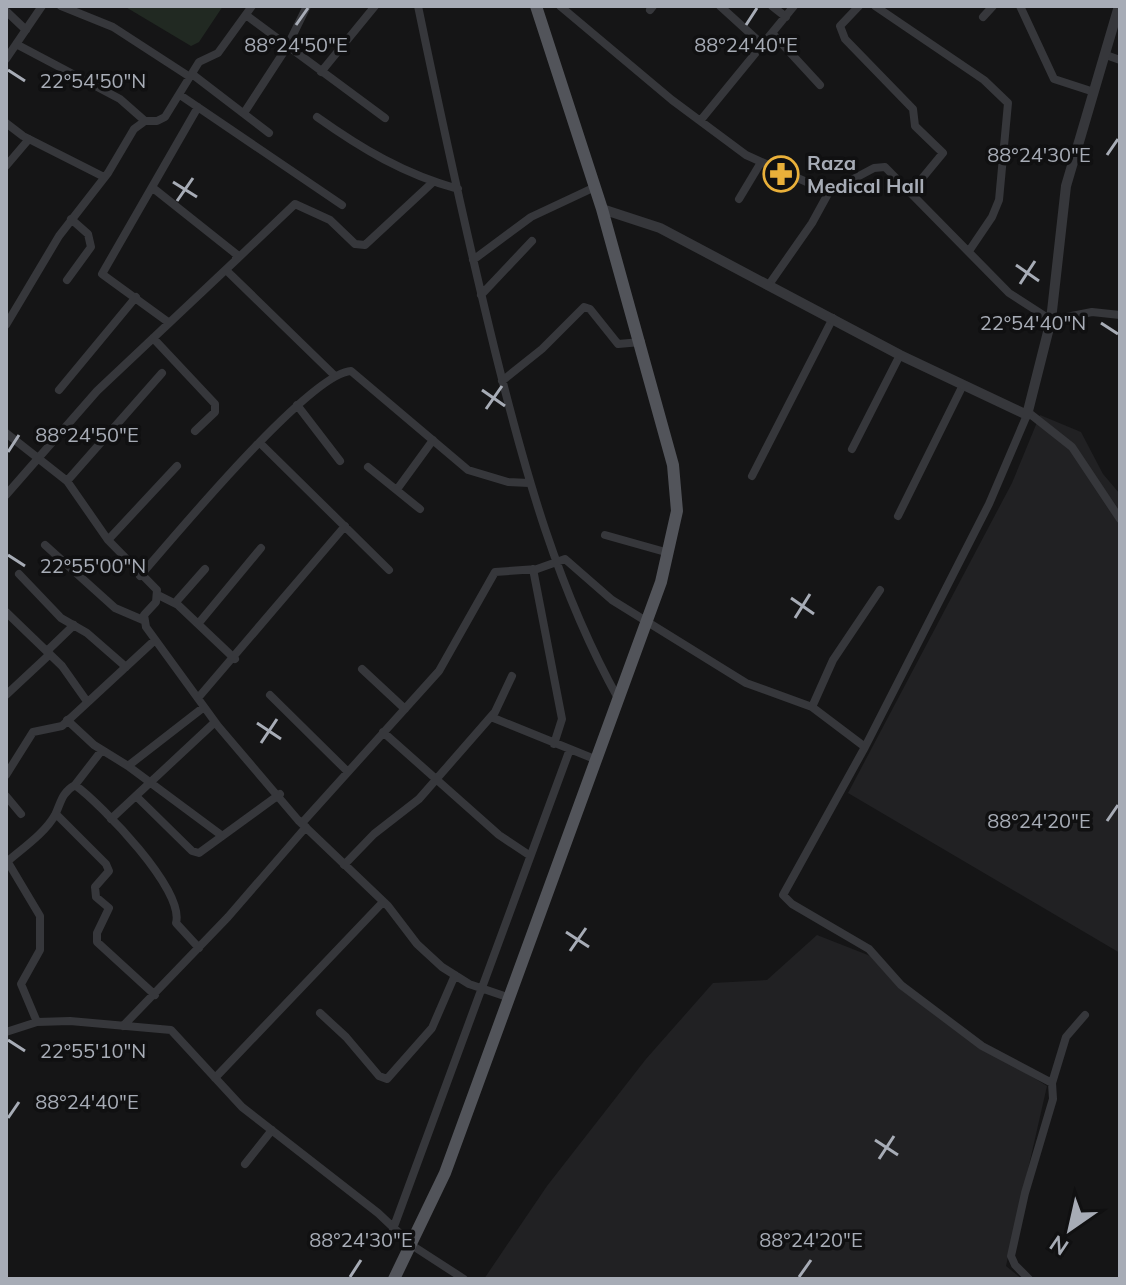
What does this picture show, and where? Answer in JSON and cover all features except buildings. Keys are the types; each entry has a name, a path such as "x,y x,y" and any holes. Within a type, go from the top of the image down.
{"main road":[{"path":"394,1279 413,1246 445,1173 511,998 648,620 670,553 677,511 673,465 641,342 602,209 536,6"}],"street":[{"path":"6,59 42,6"},
{"path":"61,6 113,27 191,76 269,133"},
{"path":"6,325 71,219 104,177 134,129 145,121 161,120 199,62 218,53 252,6"},
{"path":"244,113 287,47 307,6"},
{"path":"321,72 375,6"},
{"path":"418,6 481,295 529,483 588,644 620,701"},
{"path":"720,6 764,46"},
{"path":"772,6 786,17"},
{"path":"700,121 794,6"},
{"path":"859,6 840,26 845,39 913,109 915,126 943,153 910,193"},
{"path":"875,6 984,80 1008,103 999,200 969,251"},
{"path":"983,17 993,6"},
{"path":"1020,6 1054,79 1094,92"},
{"path":"1052,1083 973,1040 901,985 869,949 792,904 783,895 865,747 989,504 1028,414 1051,320 1066,186 1119,6"},
{"path":"567,8 700,121 760,164 829,192"},
{"path":"6,11 26,30"},
{"path":"246,15 385,118"},
{"path":"773,34 820,85"},
{"path":"16,44 120,99 145,121"},
{"path":"1106,55 1120,60"},
{"path":"180,95 342,205"},
{"path":"168,322 102,274 198,107"},
{"path":"317,117 367,152 405,172 458,189"},
{"path":"6,123 29,139 104,177"},
{"path":"6,166 29,139"},
{"path":"739,199 760,164"},
{"path":"768,286 812,223 829,192 879,166 893,173 1009,293 1051,320 1092,312 1120,315"},
{"path":"6,495 97,391 295,204 330,220 355,244 365,245 433,182"},
{"path":"473,260 531,217 595,187"},
{"path":"153,188 236,254 236,260"},
{"path":"602,209 660,228 900,355 1028,414 1072,447 1120,519"},
{"path":"67,280 91,247 88,234 71,219"},
{"path":"481,295 532,241"},
{"path":"226,270 334,375"},
{"path":"59,390 136,297"},
{"path":"502,381 542,349 584,307 590,309 618,344 641,342"},
{"path":"752,476 833,318"},
{"path":"153,338 215,404 215,412 195,431"},
{"path":"852,449 900,355"},
{"path":"140,576 297,405 334,375 351,371 477,475 529,483"},
{"path":"67,481 162,373"},
{"path":"898,516 963,385"},
{"path":"297,405 340,461"},
{"path":"6,433 67,481 108,540 140,576 157,590 158,595 175,603 235,659"},
{"path":"398,488 433,440"},
{"path":"261,444 389,570"},
{"path":"108,540 177,466"},
{"path":"368,467 398,488 420,509"},
{"path":"198,698 235,659 345,526"},
{"path":"605,535 670,553"},
{"path":"45,545 115,608 143,620 215,722 304,825 383,902 417,944 455,975 511,998"},
{"path":"198,624 261,548"},
{"path":"123,1026 199,948 348,772 439,671 495,572 533,569 569,560 612,600 746,683 812,707 865,747"},
{"path":"175,603 205,569"},
{"path":"533,569 562,719 554,744"},
{"path":"19,574 61,618 126,667"},
{"path":"812,707 833,660 880,590"},
{"path":"143,620 158,595"},
{"path":"6,612 48,653 86,700"},
{"path":"6,695 74,625"},
{"path":"6,775 33,732 54,729 67,720 155,640"},
{"path":"362,669 405,709"},
{"path":"344,865 374,834 410,808 491,717 506,695 512,676"},
{"path":"270,695 348,772"},
{"path":"128,766 204,707"},
{"path":"491,717 598,761"},
{"path":"67,720 102,750 221,835"},
{"path":"111,819 215,722"},
{"path":"383,732 499,835 529,855"},
{"path":"393,1229 570,749"},
{"path":"37,1022 21,984 40,950 40,916 7,860 56,814 58,801 75,785 102,750"},
{"path":"75,785 111,819 163,879 177,906 176,923 199,948"},
{"path":"136,796 196,853 280,794"},
{"path":"6,796 21,814"},
{"path":"56,814 106,864 109,871 95,887 96,897 109,908 97,933 97,942 155,995"},
{"path":"215,1078 383,902"},
{"path":"320,1013 346,1037 379,1076 387,1079 432,1028 455,975"},
{"path":"1029,1279 1011,1256 1025,1193 1053,1099 1052,1083 1066,1037 1085,1015"},
{"path":"6,1032 37,1022 171,1030 242,1107 378,1213 413,1246 464,1279"},
{"path":"245,1164 272,1130"}],"shaded area":[{"path":"124,6 223,6 199,42 191,46"},
{"path":"1040,415 1081,432 1103,474 1120,494 1120,953 848,793 1012,483"},
{"path":"817,935 878,959 955,1029 1047,1086 1006,1266 1022,1279 484,1279 547,1186 646,1059 713,983 767,980"}],"place":[{"name":"Raza Medical Hall","path":"781,174"}]}
